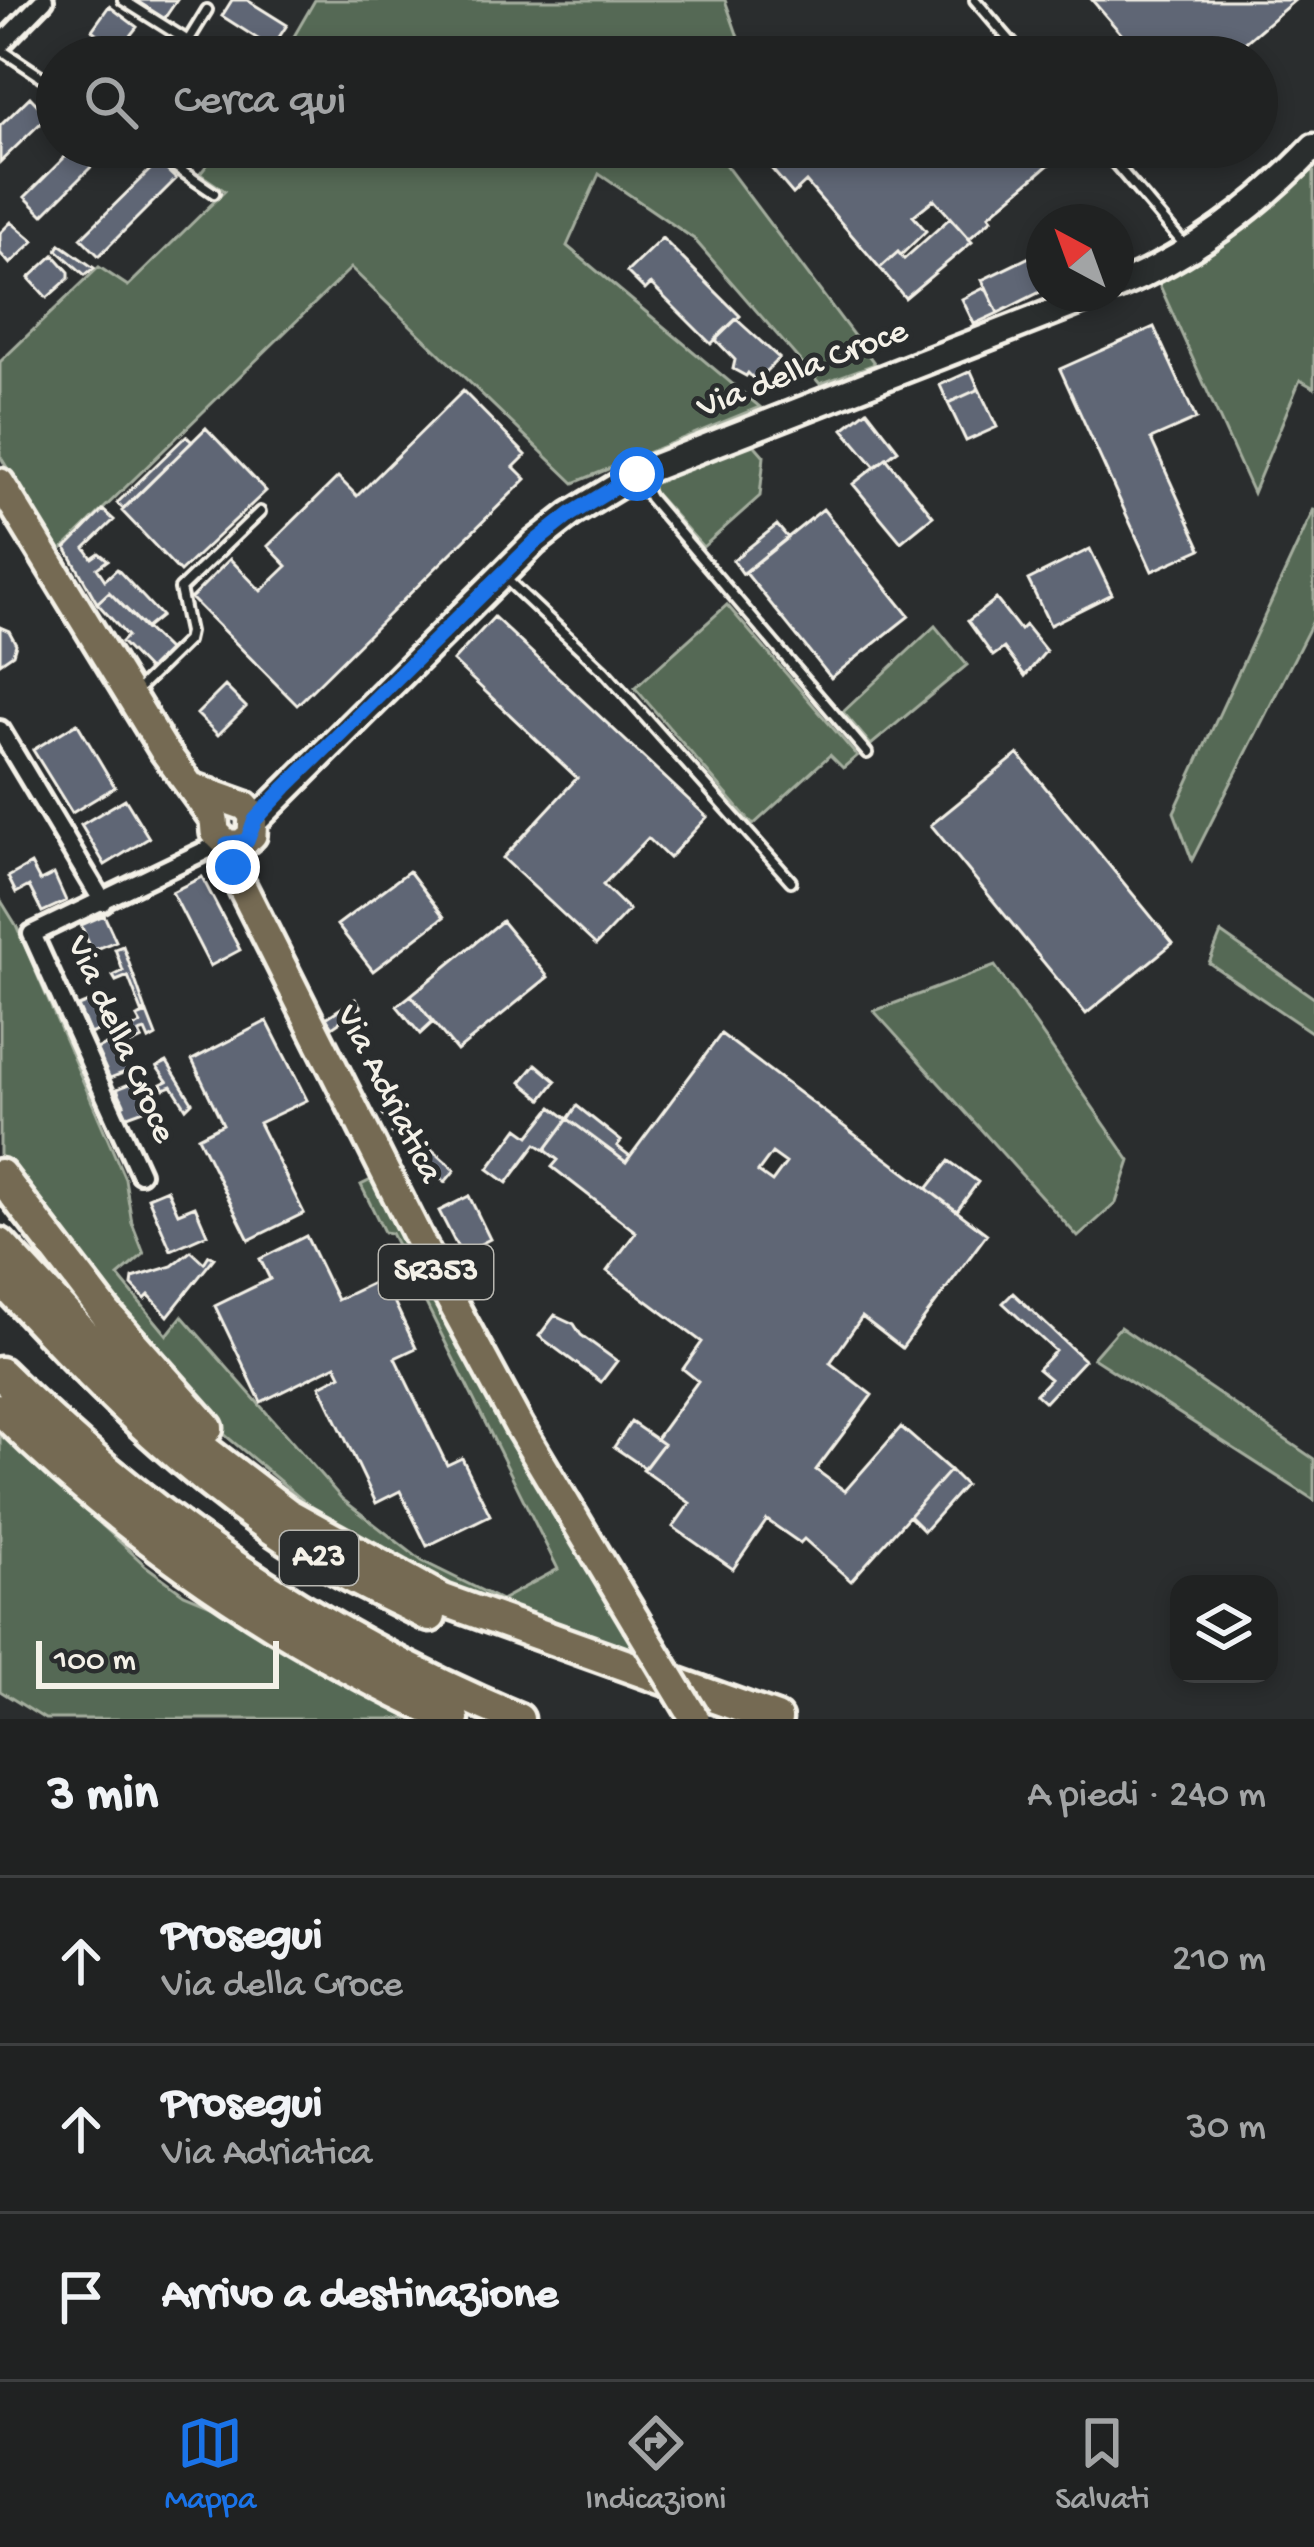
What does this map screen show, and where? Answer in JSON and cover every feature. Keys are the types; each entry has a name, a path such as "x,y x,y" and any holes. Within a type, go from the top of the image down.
{"highway":[{"name":"A23","path":"0,1175 107,1315 193,1415 344,1546"},
{"name":"A23","path":"0,1244 134,1388 286,1513 442,1600 776,1719"},
{"name":"A23","path":"0,1277 117,1402 216,1486 323,1561 429,1616 713,1719"},
{"name":"A23","path":"0,1373 112,1476 252,1580 358,1644 518,1719"},
{"name":"A23","path":"0,1409 95,1495 240,1604 292,1638 453,1719"}],"main road":[{"path":"1134,278 1241,213 1314,147"},
{"name":"Via della Croce","path":"235,823 286,787 502,574 571,514 637,474 1054,312"},
{"name":"Via Adriatica","path":"0,483 188,785 235,823 236,877 498,1387 694,1719"}],"street":[{"path":"0,47 44,0"},
{"path":"0,730 104,902"},
{"name":"Via della Croce","path":"140,1173 32,934 104,902 235,823"}],"lane":[{"path":"123,0 180,36"},
{"path":"975,0 1006,36"},
{"path":"191,36 207,10"},
{"path":"0,47 36,72"},
{"path":"177,168 214,193"},
{"path":"1119,168 1188,249"},
{"path":"637,474 650,498 867,753"},
{"path":"131,695 187,641 180,589 260,512"},
{"path":"502,574 605,672 791,881"}],"green space":[{"path":"315,0 725,0 738,36 294,36"},
{"path":"205,168 728,168 875,364 820,384 694,239 599,174 567,246 760,407 574,483 351,268 59,552 0,456 0,362 99,267 128,286 225,191 200,174"},
{"path":"1314,169 1314,388 1300,380 1253,493 1157,279 1244,225"},
{"path":"751,441 764,456 760,496 703,547 653,491 653,479"},
{"path":"1314,509 1314,619 1192,860 1174,812"},
{"path":"727,605 857,756 843,768 830,755 753,825 635,688"},
{"path":"935,626 967,665 871,745 843,712"},
{"path":"0,899 16,925 125,1179 132,1223 144,1254 118,1276 167,1335 182,1316 342,1499 422,1561 501,1600 558,1569 391,1233 384,1232 361,1185 373,1179 508,1428 646,1666 469,1597 374,1549 313,1509 213,1425 110,1307 0,1159"},
{"path":"1221,933 1314,998 1314,1034 1209,963"},
{"path":"995,966 1130,1161 1116,1203 1078,1237 874,1011"},
{"path":"1120,1327 1314,1459 1314,1500 1093,1358"},
{"path":"0,1430 146,1566 184,1594 228,1612 284,1648 419,1719 45,1719 0,1691"}],"building":[{"path":"134,0 177,0 164,19"},
{"path":"232,0 247,0 287,25 280,36 253,36 222,16"},
{"path":"1092,0 1295,0 1253,36 1123,36"},
{"path":"109,6 137,27 130,36 99,36 92,30"},
{"path":"30,97 36,103 36,128 0,162 0,126"},
{"path":"54,168 90,168 43,215 25,197"},
{"path":"152,168 164,168 176,179 99,256 81,238"},
{"path":"771,168 1045,168 989,215 992,219 969,239 934,199 913,216 926,231 880,268 806,182 793,194"},
{"path":"950,218 972,242 905,298 880,268 898,252 904,259"},
{"path":"11,222 34,241 10,264 0,253 0,233"},
{"path":"662,238 740,316 711,344 651,284 645,290 627,272"},
{"path":"60,244 94,268 85,275 57,250"},
{"path":"54,255 69,278 47,298 29,278"},
{"path":"1026,259 1026,299 998,313 982,280"},
{"path":"986,287 998,313 974,324 962,299"},
{"path":"736,319 779,358 756,381 733,369 735,360 715,339"},
{"path":"1154,327 1196,419 1151,439 1201,549 1152,571 1060,369"},
{"path":"971,371 979,389 948,403 940,385"},
{"path":"979,389 997,427 966,441 948,403"},
{"path":"463,391 526,455 514,467 526,479 297,705 191,598 230,559 261,591 287,566 268,546 338,477 357,496"},
{"path":"867,410 898,450 875,467 843,429"},
{"path":"206,428 266,491 180,572 122,511"},
{"path":"186,436 192,442 123,509 117,503"},
{"path":"886,458 933,516 901,542 853,484"},
{"path":"823,509 909,616 831,678 745,572"},
{"path":"103,510 114,520 85,548 92,558 99,553 108,560 97,568 105,580 117,569 161,616 145,629 109,592 97,603 66,548"},
{"path":"777,525 788,538 743,574 733,560"},
{"path":"1090,549 1112,594 1050,625 1028,580"},
{"path":"109,592 172,654 151,673 121,642 127,636 97,603"},
{"path":"996,599 1020,630 1025,625 1046,651 1025,676 1004,648 993,656 968,621"},
{"path":"494,617 707,817 669,858 648,838 603,885 629,910 596,945 503,858 577,778 453,661"},
{"path":"0,627 9,631 16,644 13,654 0,663"},
{"path":"225,686 246,707 218,735 197,714"},
{"path":"77,723 115,787 72,813 33,750"},
{"path":"1018,754 1173,943 1086,1014 931,825"},
{"path":"125,799 149,838 105,865 81,825"},
{"path":"31,864 40,881 54,874 66,901 42,912 29,886 16,893 8,877"},
{"path":"409,871 444,917 373,971 337,925"},
{"path":"202,877 240,950 210,966 172,892"},
{"path":"104,915 116,941 92,951 81,925"},
{"path":"502,921 548,977 457,1051 411,995"},
{"path":"123,946 146,1011 142,1012 128,976 116,981 113,976 123,971 115,949"},
{"path":"411,995 433,1022 420,1034 397,1006"},
{"path":"103,996 115,1024 90,1034 78,1006"},
{"path":"355,999 361,1007 332,1027 326,1018"},
{"path":"147,1013 156,1036 149,1040 145,1031 139,1033 142,1039 129,1045 124,1032 141,1024 137,1017"},
{"path":"267,1021 307,1100 259,1123 304,1213 249,1240 198,1137 223,1124 192,1060"},
{"path":"721,1034 987,1234 902,1348 862,1317 830,1363 872,1395 816,1470 845,1491 901,1427 950,1470 851,1581 804,1539 800,1543 767,1520 733,1569 673,1527 690,1503 643,1470 663,1444 656,1439 698,1381 683,1369 702,1342 607,1271 636,1232 552,1167 558,1160 545,1150 568,1119 626,1162","holes":["772,1153 786,1163 772,1182 758,1172"]},
{"path":"115,1041 128,1071 108,1079 94,1050"},
{"path":"167,1062 192,1102 186,1108 172,1086 164,1089 161,1084 167,1081 157,1067"},
{"path":"536,1064 556,1081 542,1099 521,1082"},
{"path":"132,1083 135,1090 142,1088 147,1099 140,1102 144,1110 122,1118 117,1107 124,1104 117,1089"},
{"path":"577,1106 621,1141 617,1146 630,1156 626,1162 568,1119"},
{"path":"552,1107 568,1119 545,1150 536,1144 507,1183 488,1169 518,1128 529,1136"},
{"path":"387,1110 455,1170 445,1182 392,1133 395,1129 383,1115"},
{"path":"949,1161 978,1182 957,1211 927,1189"},
{"path":"167,1189 178,1213 195,1206 207,1234 171,1250 148,1197"},
{"path":"469,1196 490,1239 461,1254 439,1211"},
{"path":"306,1236 337,1300 383,1278 416,1348 395,1358 447,1465 462,1458 490,1515 427,1546 400,1491 376,1503 320,1386 341,1375 336,1365 261,1402 215,1306 270,1279 260,1259"},
{"path":"191,1251 204,1263 209,1255 214,1258 168,1316 132,1285 133,1278 172,1266"},
{"path":"1013,1293 1084,1360 1045,1402 1036,1394 1050,1379 1038,1369 1055,1351 1003,1303"},
{"path":"555,1315 574,1324 581,1335 617,1361 601,1382 539,1336"},
{"path":"631,1422 663,1444 645,1468 614,1447"},
{"path":"950,1470 965,1485 924,1531 909,1516"}],"route":[{"path":"233,867 227,844 247,841 255,820 286,787 502,574 571,514 637,474"}]}
